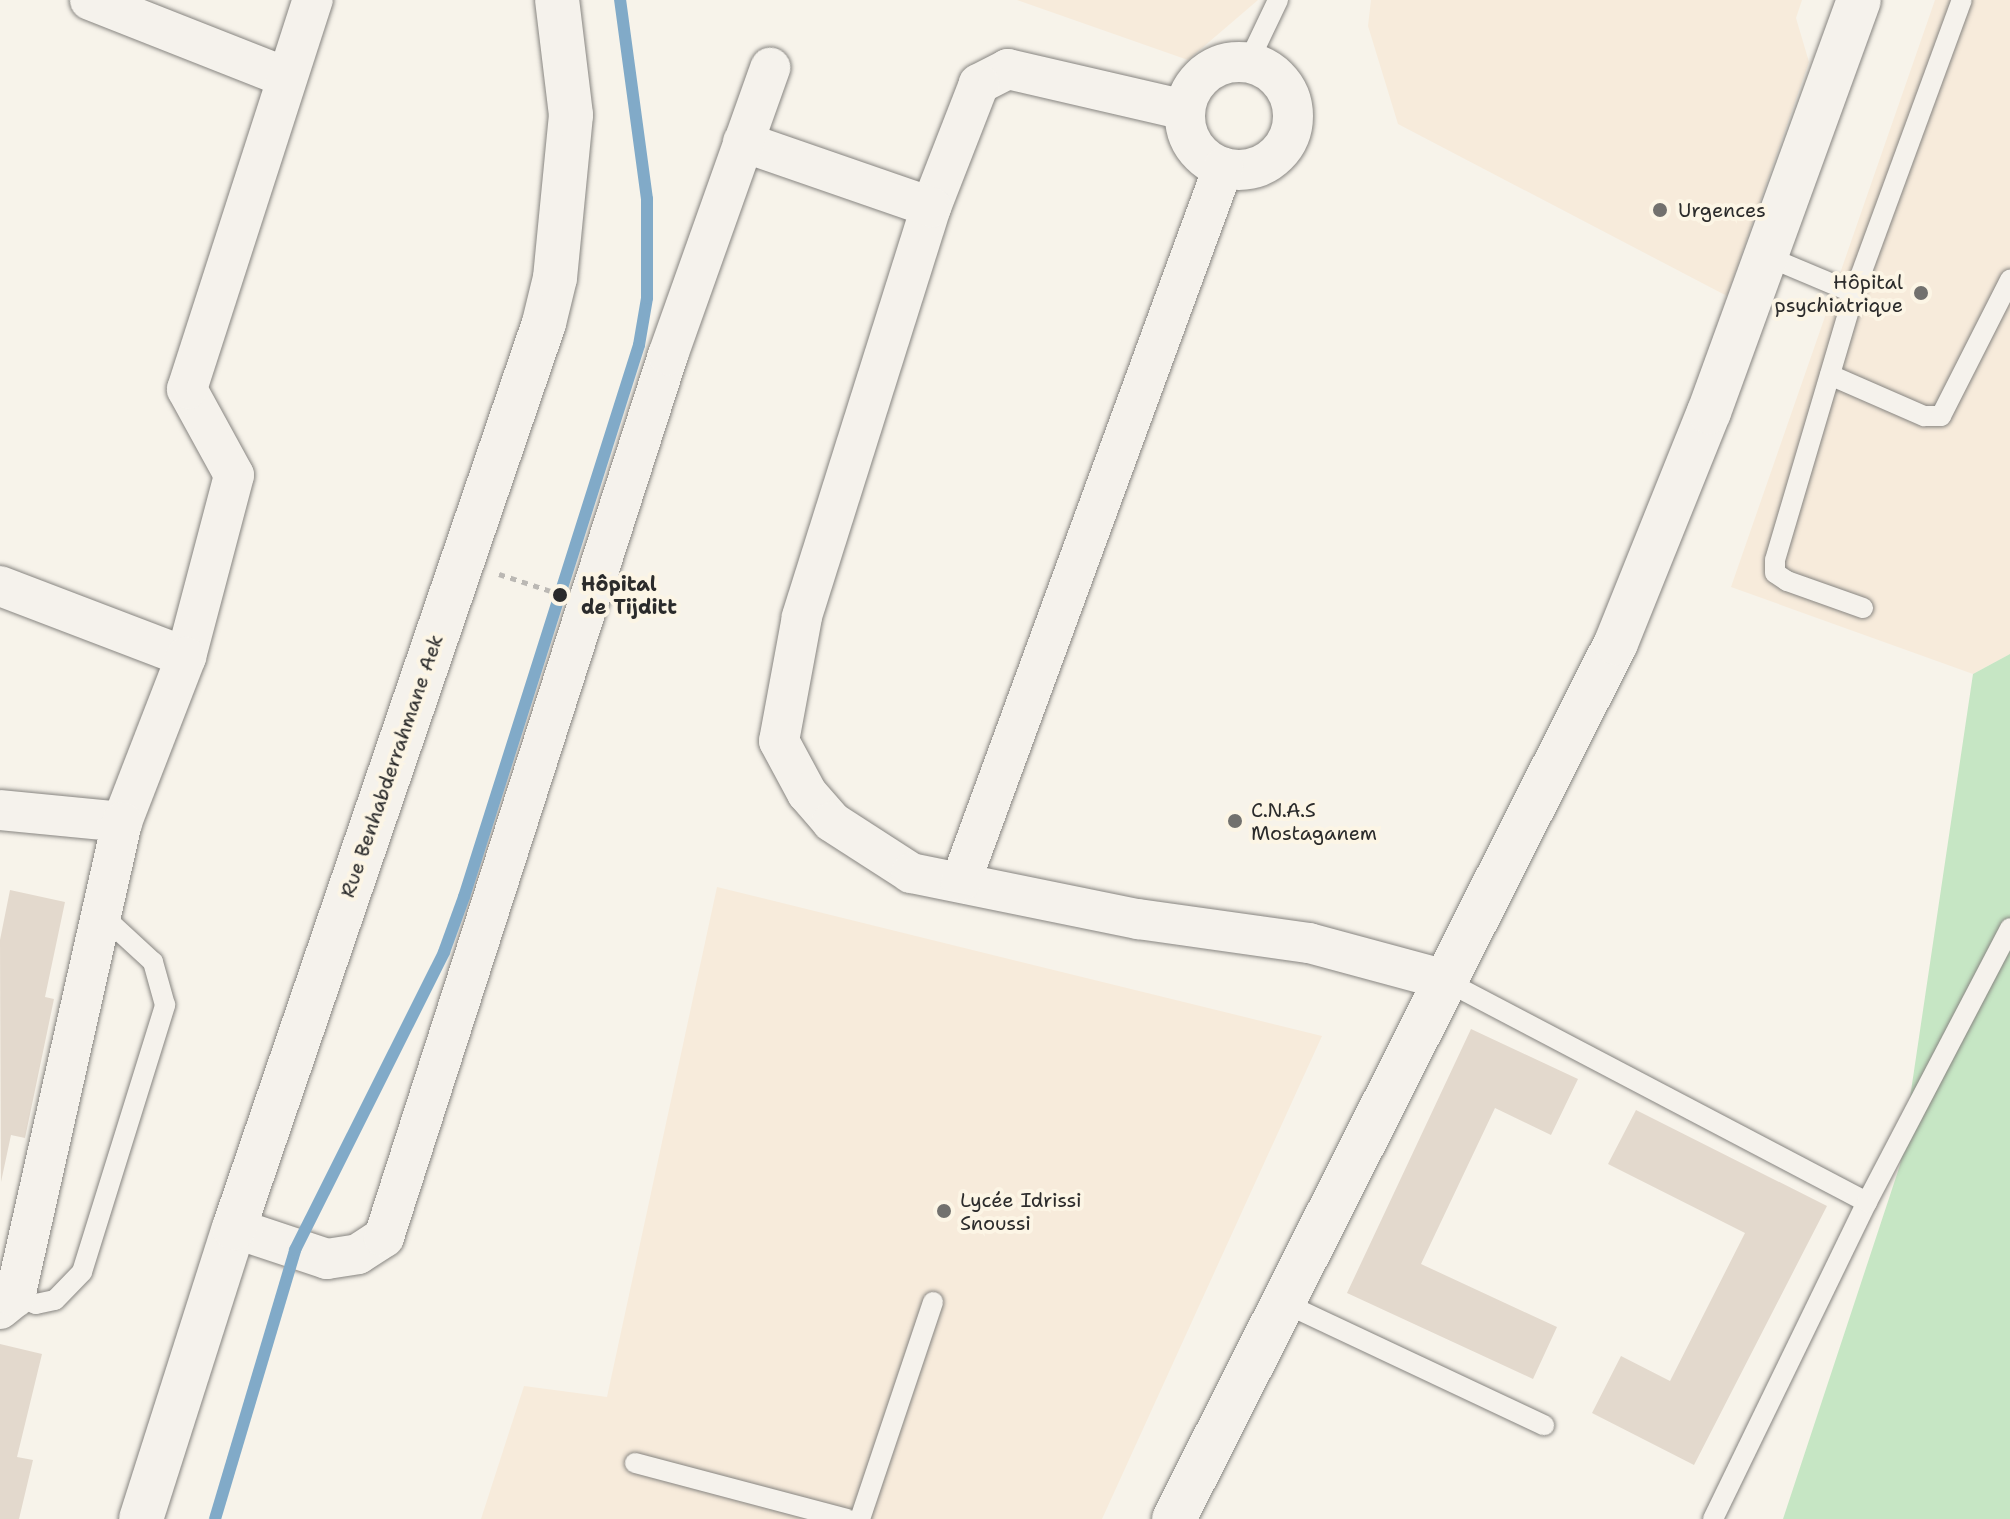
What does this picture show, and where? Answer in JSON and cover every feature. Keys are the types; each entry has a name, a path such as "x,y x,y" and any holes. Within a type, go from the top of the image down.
{"main road":[{"name":"Rue Benhabderrahmane Aek","path":"141,1519 234,1228 463,558 555,278 571,115 557,0"},
{"path":"1174,1519 1442,979 1616,643 1766,256 1859,0"}],"street":[{"path":"90,0 285,77"},
{"path":"7,1303 104,917 122,822 186,657 234,475 187,389 285,77 313,0"},
{"path":"1248,63 1265,68 1289,94 1292,129 1273,159 1241,171 1223,168 1193,145 1185,110 1200,79 1222,65 1248,63"},
{"path":"234,1228 327,1259 358,1254 384,1237 508,840 590,601 668,355 770,68"},
{"path":"1185,110 1008,69 991,74 979,84 931,207 802,617 779,741 807,793 832,822 911,873 1138,919 1309,943 1442,979"},
{"path":"743,142 931,207"},
{"path":"961,881 1223,168"},
{"path":"0,586 186,657"},
{"path":"0,810 122,822"}],"lane":[{"path":"1248,63 1278,0"},
{"path":"1863,608 1775,573 1854,293 1962,0"},
{"path":"1766,256 1854,293"},
{"path":"1830,375 1924,416 1941,416 2010,280"},
{"path":"7,1303 36,1304 55,1300 82,1272 165,1005 153,962 104,917"},
{"path":"1713,1519 1867,1202 2007,939"},
{"path":"1442,979 1867,1202"},
{"path":"1280,1301 1544,1425"},
{"path":"860,1519 933,1302"},
{"path":"635,1463 847,1519"}],"path":[{"path":"463,558 516,582 590,601"}],"shaded area":[{"path":"1017,0 1258,0 1188,60"},
{"name":"Urgences","path":"1371,0 1802,0 1796,18 1809,62 1727,296 1398,124 1368,26"},
{"name":"Hôpital psychiatrique","path":"1935,0 2010,0 2010,654 1973,674 1731,587"},
{"name":"Lycée Idrissi Snoussi","path":"717,887 1322,1036 1102,1519 481,1519 524,1386 607,1397"}],"green space":[{"path":"2010,654 2010,1519 1783,1519 1900,1165 1973,674"}],"building":[{"path":"10,890 65,902 45,997 54,999 25,1138 11,1135 1,1182 0,940"},
{"path":"1471,1029 1578,1079 1551,1135 1495,1108 1421,1264 1557,1327 1533,1379 1347,1293"},
{"path":"1636,1110 1827,1206 1694,1465 1592,1413 1621,1356 1670,1381 1745,1233 1608,1164"},
{"path":"0,1344 42,1354 17,1457 33,1460 19,1519 0,1519"}],"transit line":[{"path":"215,1519 295,1250 444,952 464,897 639,345 647,298 647,199 620,0"}],"place":[{"name":"Urgences","path":"1660,210"},
{"name":"Hôpital psychiatrique","path":"1921,293"},
{"name":"Hôpital de Tijditt","path":"560,595"},
{"name":"C.N.A.S Mostaganem","path":"1235,821"},
{"name":"Lycée Idrissi Snoussi","path":"944,1211"}]}
